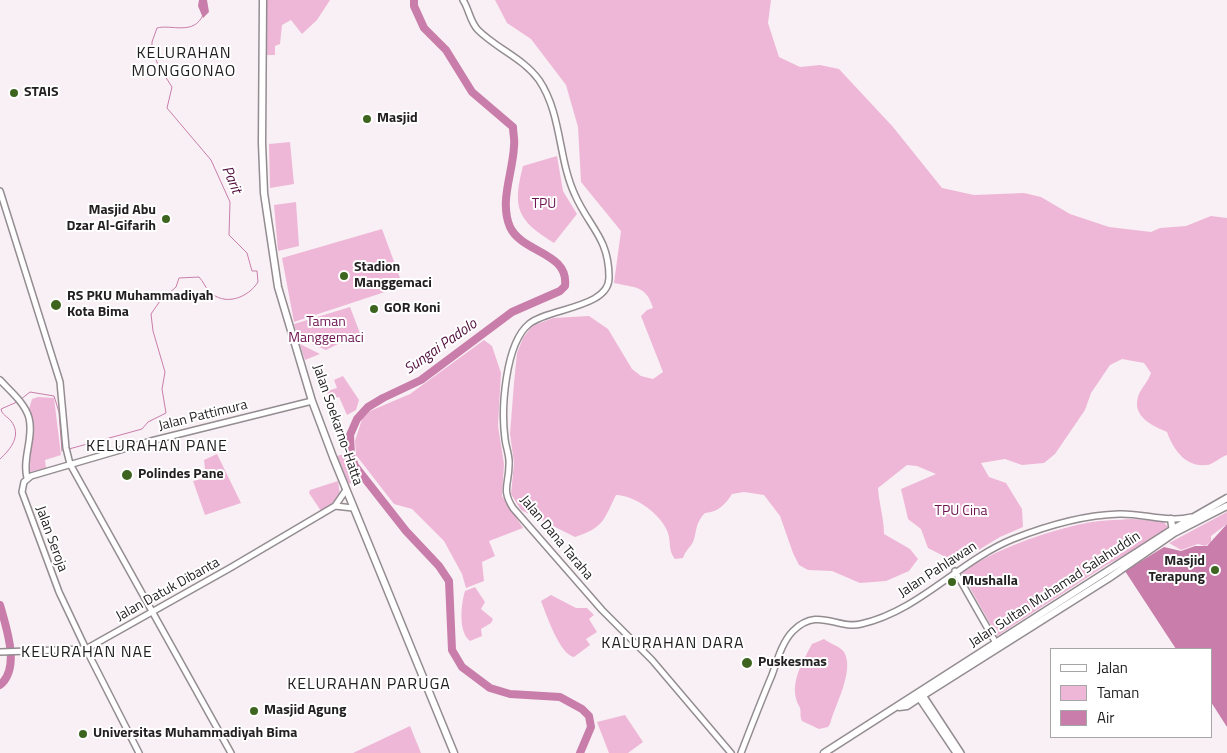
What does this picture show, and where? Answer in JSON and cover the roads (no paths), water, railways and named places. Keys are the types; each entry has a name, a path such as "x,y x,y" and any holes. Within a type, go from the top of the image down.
{"highway":[{"name":"Jalan Soekarno-Hatta","path":"264,0 262,143 264,193 278,287 312,401 353,508 454,753"},
{"name":"Jalan Sultan Muhamad Salahuddin","path":"824,753 899,707 996,642 1227,498"},
{"name":"Jalan Sultan Muhamad Salahuddin","path":"899,707 907,706 1109,578 1173,531 1227,506"},
{"path":"1170,519 1173,531"}],"street":[{"name":"Jalan Dana Taraha","path":"464,0 477,29 528,67 544,88 563,146 574,194 600,234 610,278 608,286 598,297 535,320 523,330 516,342 509,367 504,411 505,438 510,465 505,488 506,495 513,508 602,610 652,660 731,753"},
{"path":"0,191 60,382 66,448 70,464 154,611 231,753"},
{"name":"Jalan Seroja","path":"0,380 19,401 30,424 25,466 27,478 22,492 59,592 139,753"},
{"name":"Jalan Pattimura","path":"70,464 151,441 312,401"},
{"path":"27,478 70,464"},
{"name":"Jalan Datuk Dibanta","path":"1,652 86,649 335,506 346,490"},
{"path":"335,506 353,508"},
{"name":"Jalan Pahlawan","path":"741,753 781,651 792,632 812,620 827,619 860,624 911,602 955,571 991,549 1006,542 1082,518 1119,514 1154,515 1170,519 1199,516"},
{"path":"955,571 996,642"},
{"path":"921,697 956,753"},
{"path":"921,697 961,753"}],"water":[{"path":"199,0 207,0 209,12 203,18 198,6"},
{"path":"1227,524 1227,727 1212,704 1212,648 1175,648 1125,571 1164,547 1181,551 1195,546 1207,546"}],"waterway":[{"name":"Sungai Padolo","path":"414,0 414,6 424,28 446,50 472,92 513,127 513,156 506,197 507,217 510,227 516,236 553,259 560,266 564,275 565,286 560,291 512,312 421,380 368,407 357,419 350,435 351,455 355,466 406,531 439,566 449,581 452,650 462,667 490,688 510,694 560,697 582,709 589,716 591,727 580,753"},
{"name":"Parit","path":"69,449 142,429 148,422 166,413 162,389 165,372 153,331 151,314 160,301 176,287 179,278 199,277 215,296 222,299 242,296 254,288 258,282 257,271 252,271 247,253 229,235 230,202 211,160 167,108 172,87 158,65 152,49 152,42 157,28 188,27 194,25 203,15"},
{"name":"Parit","path":"20,400 30,392 54,396 59,412 62,451"},
{"name":"Parit","path":"0,459 8,451 15,437 14,426 1,409 17,402"},
{"path":"0,605 8,635 11,658 6,678 0,685"}],"place":[{"name":"STAIS","path":"14,93"},
{"name":"Masjid","path":"367,119"},
{"name":"Masjid Abu Dzar Al-Gifarih","path":"166,219"},
{"name":"Stadion Manggemaci","path":"344,276"},
{"name":"RS PKU Muhammadiyah Kota Bima","path":"56,305"},
{"name":"GOR Koni","path":"374,309"},
{"name":"Polindes Pane","path":"127,475"},
{"name":"Masjid Terapung","path":"1215,570"},
{"name":"Mushalla","path":"952,582"},
{"name":"Puskesmas","path":"747,663"},
{"name":"Masjid Agung","path":"254,711"},
{"name":"Universitas Muhammadiyah Bima","path":"83,734"}],"district":[{"name":"KELURAHAN MONGGONAO","path":"184,63"},
{"name":"KELURAHAN PANE","path":"157,447"},
{"name":"KALURAHAN DARA","path":"673,644"},
{"name":"KELURAHAN NAE","path":"87,653"},
{"name":"KELURAHAN PARUGA","path":"369,685"}],"park label":[{"name":"TPU","path":"544,205"},
{"name":"Taman Manggemaci","path":"326,332"},
{"name":"TPU Cina","path":"961,512"}]}
